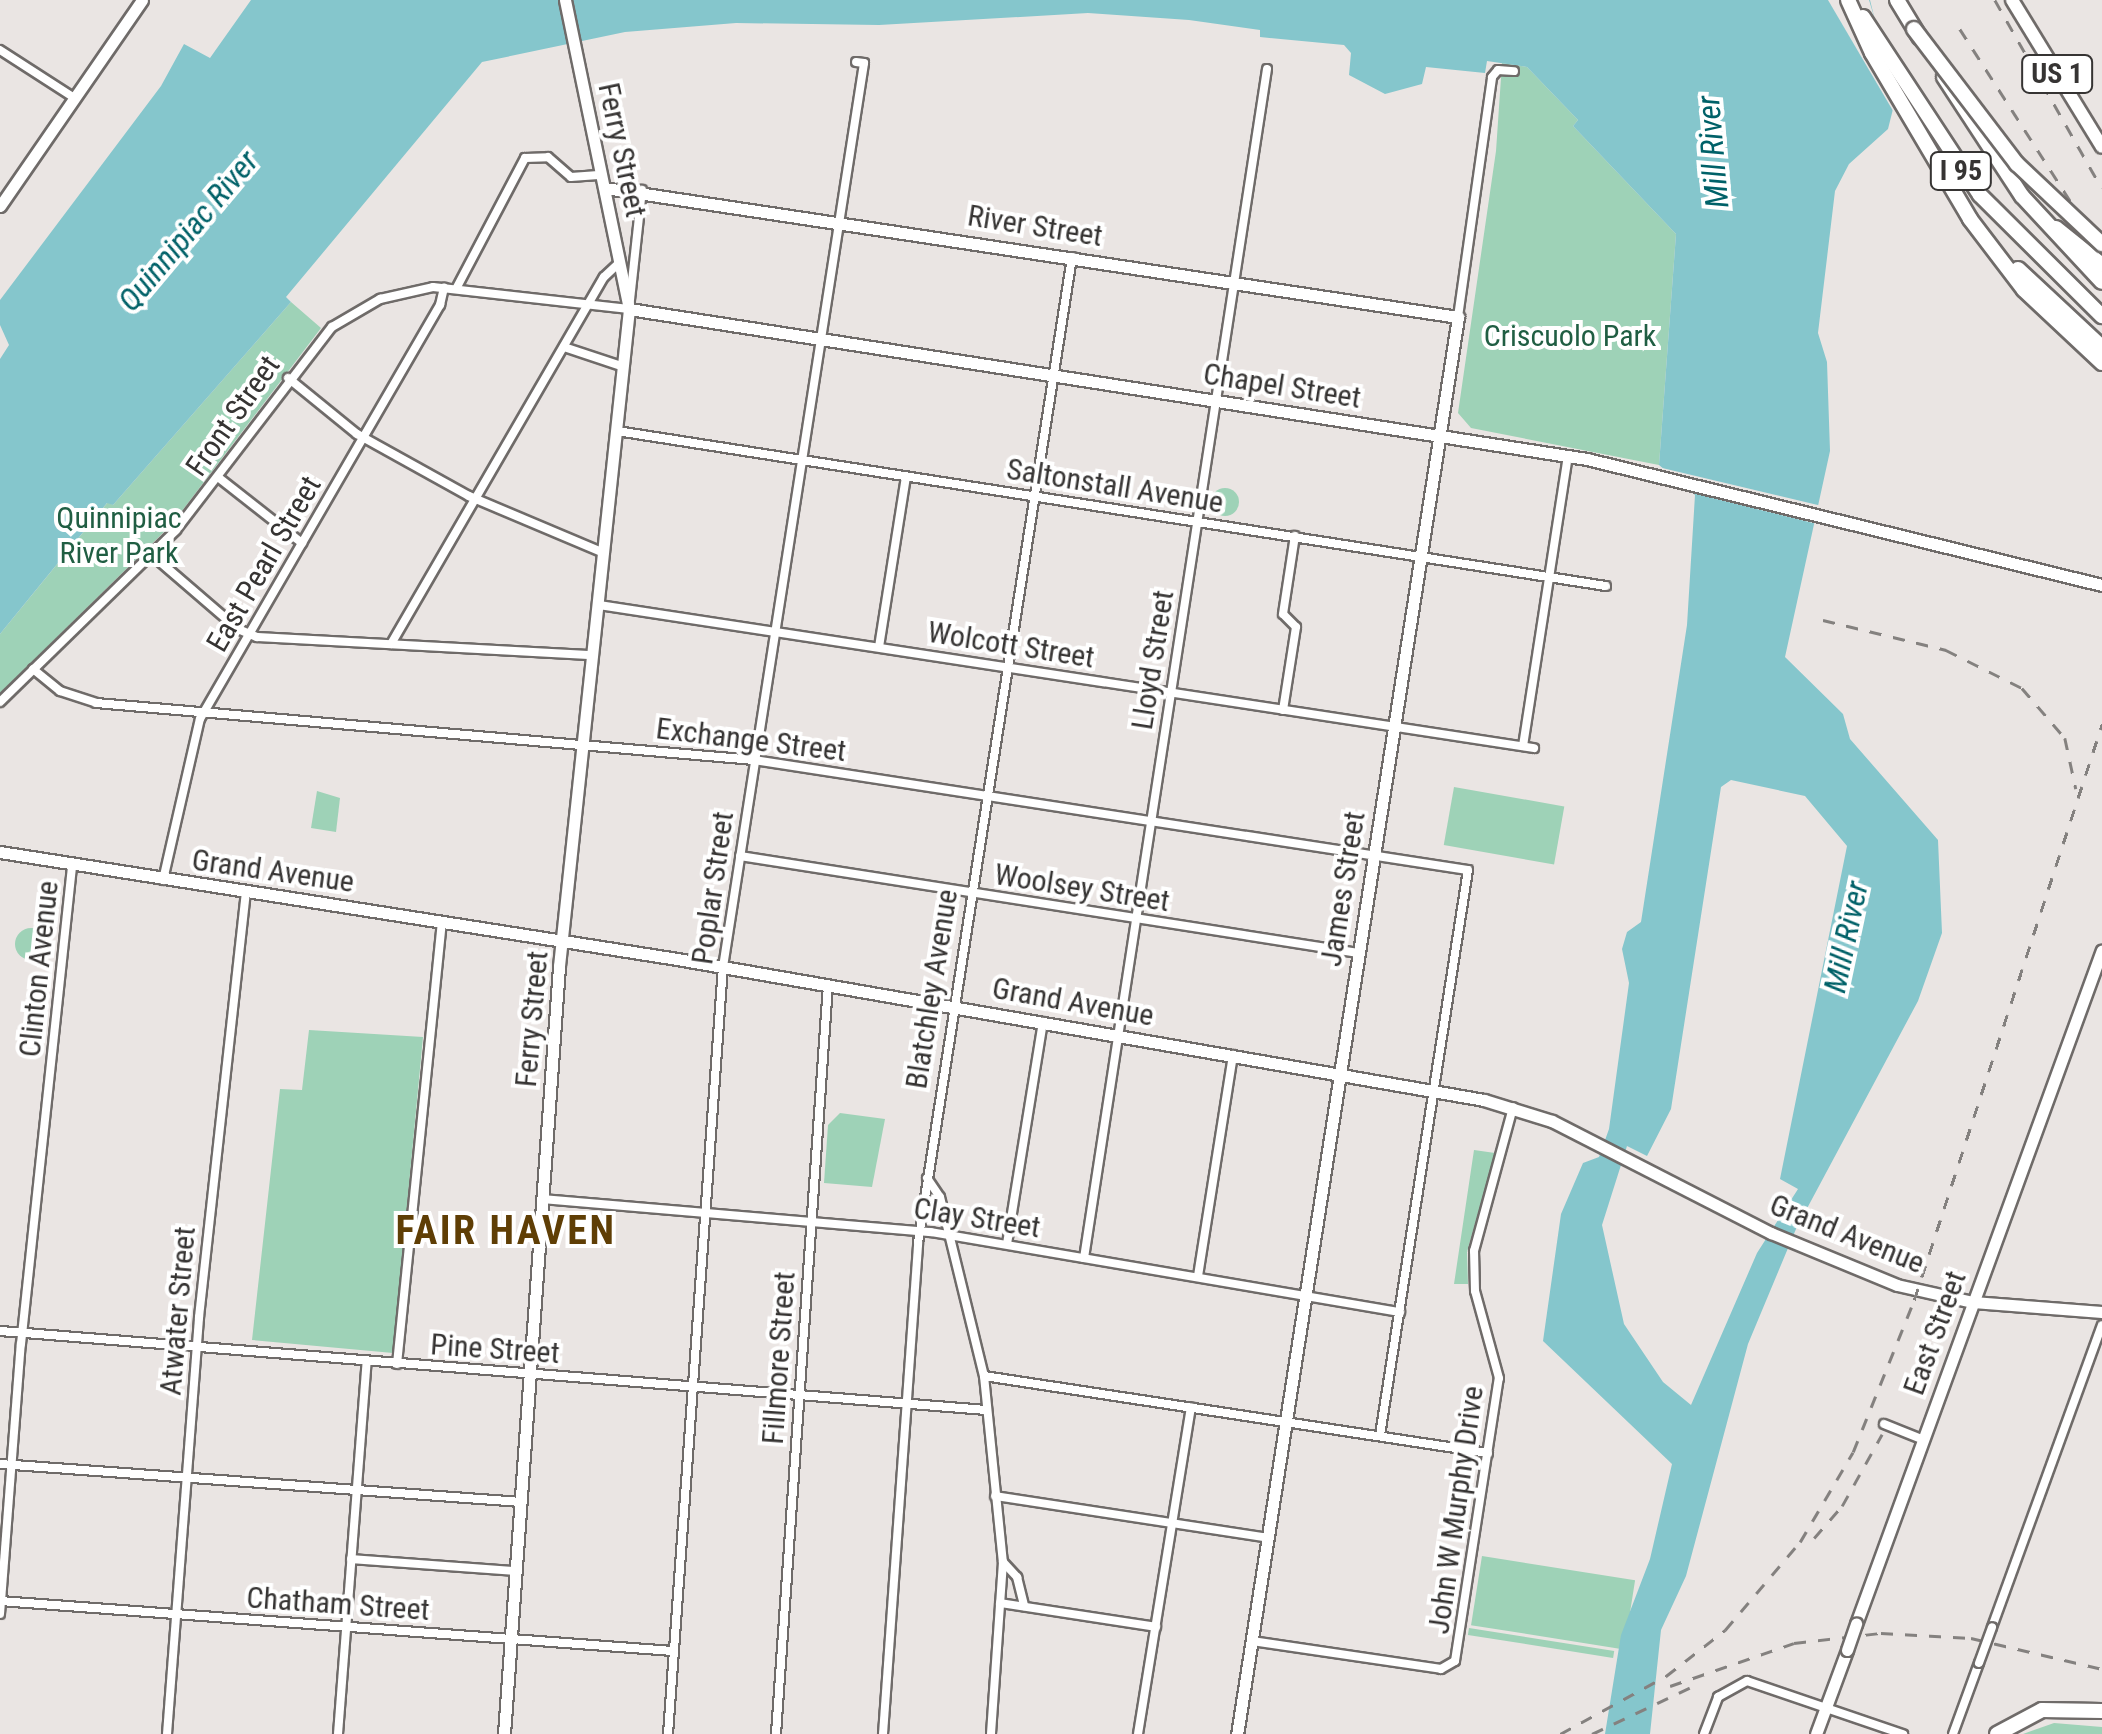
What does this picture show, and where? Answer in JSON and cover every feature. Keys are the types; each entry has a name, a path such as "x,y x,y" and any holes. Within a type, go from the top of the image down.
{"highway":[{"path":"1850,0 1924,139 2004,266 2102,364"},
{"name":"I 95","path":"1850,0 1980,195 2102,316"},
{"name":"I 95","path":"1897,0 2041,220 2102,282"},
{"path":"1914,29 2016,164 2102,244"},
{"path":"1924,139 2021,272 2102,347"},
{"path":"2041,220 2102,265"},
{"path":"1998,1734 2042,1710 2102,1712"},
{"path":"2012,1734 2049,1718 2102,1721"}],"main road":[{"path":"0,206 142,0"},
{"name":"Ferry Street","path":"504,1734 562,940 630,310 565,0"},
{"name":"US 1","path":"2012,0 2102,147"},
{"name":"River Street","path":"604,181 1458,317"},
{"name":"Chapel Street","path":"630,310 1568,456 2102,585"},
{"name":"James Street","path":"1237,1734 1458,317"},
{"name":"Grand Avenue","path":"0,852 72,867 723,967 1340,1073 1513,1107 1602,1146 1771,1233 1897,1285 1973,1302 2102,1312"},
{"name":"East Street","path":"1816,1734 2102,950"}],"street":[{"path":"0,50 76,99"},
{"name":"Poplar Street","path":"668,1734 723,967 864,63 856,62"},
{"name":"Lloyd Street","path":"1084,1258 1267,69"},
{"name":"James Street","path":"1458,317 1492,77 1514,71"},
{"path":"457,287 525,158 548,157 577,178 604,181"},
{"name":"Ferry Street","path":"630,310 642,190"},
{"name":"Blatchley Avenue","path":"884,1734 919,1230 1072,256"},
{"path":"391,644 589,304 620,262"},
{"name":"Chapel Street","path":"444,287 630,310"},
{"name":"Front Street","path":"0,702 152,555 218,477 288,378 352,312 391,295 444,287"},
{"name":"East Pearl Street","path":"163,880 204,712 440,306 444,287"},
{"path":"564,346 624,367"},
{"path":"288,378 364,436 476,500 604,553"},
{"name":"Saltonstall Avenue","path":"617,431 1606,586"},
{"path":"1523,746 1568,456"},
{"path":"218,477 302,543"},
{"path":"879,647 906,477"},
{"path":"1284,710 1296,628 1282,614 1295,536"},
{"path":"152,555 250,635 594,656"},
{"name":"Wolcott Street","path":"599,605 1534,748"},
{"name":"Exchange Street","path":"32,669 86,701 754,760 1468,870 1434,1090"},
{"name":"Woolsey Street","path":"740,856 1358,953"},
{"name":"Clinton Avenue","path":"0,1614 22,1332 72,867"},
{"name":"Atwater Street","path":"167,1734 196,1346 246,892"},
{"path":"397,1364 442,921"},
{"name":"Fillmore Street","path":"776,1734 828,985"},
{"path":"1007,1244 1042,1022"},
{"path":"1198,1276 1233,1055"},
{"path":"1380,1435 1434,1090"},
{"name":"John W Murphy Drive","path":"1252,1641 1452,1666 1488,1453 1498,1367 1475,1291 1474,1251 1513,1107"},
{"path":"927,1178 936,1186 984,1376 1003,1562 991,1734"},
{"name":"Clay Street","path":"543,1199 919,1230 1400,1312"},
{"path":"1953,1734 2102,1326"},
{"name":"Pine Street","path":"0,1331 986,1410"},
{"path":"338,1734 367,1361"},
{"path":"984,1376 1488,1453"},
{"path":"1138,1734 1192,1407"},
{"path":"1884,1424 1924,1440"},
{"path":"0,1464 521,1502"},
{"path":"995,1496 1268,1538"},
{"path":"351,1559 516,1571"},
{"path":"1003,1562 1016,1577 1024,1606"},
{"name":"Chatham Street","path":"0,1601 672,1651"},
{"path":"1000,1603 1156,1627"},
{"path":"1704,1734 1718,1697 1738,1682 1756,1682 1903,1734"}],"green space":[{"name":"Criscuolo Park","path":"1502,63 1527,67 1578,120 1573,126 1676,234 1659,465 1471,428 1458,413 1496,151"},
{"name":"Quinnipiac River Park","path":"291,302 321,328 172,524 0,693 0,634 108,502 113,505"},
{"path":"1225,488 1235,492 1239,502 1235,512 1225,516 1215,512 1211,502 1215,492"},
{"path":"1454,787 1564,806 1554,865 1444,845"},
{"path":"317,791 340,798 336,832 311,828"},
{"path":"31,928 42,933 47,944 42,955 31,960 20,955 15,944 20,933"},
{"path":"309,1030 423,1037 393,1353 252,1340 280,1089 302,1090"},
{"path":"840,1113 885,1119 872,1187 824,1183 828,1125"},
{"path":"1474,1150 1495,1153 1467,1252 1468,1284 1454,1284"},
{"path":"1482,1556 1635,1580 1624,1649 1471,1625"},
{"path":"1469,1628 1614,1651 1613,1658 1468,1635"},
{"path":"2054,1723 2102,1727 2102,1734 2023,1734"}],"water":[{"path":"251,0 1870,0 1895,101 1888,129 1849,164 1835,191 1818,333 1827,362 1830,451 1785,657 1843,714 1850,739 1938,840 1942,933 1918,1001 1796,1229 1748,1344 1686,1576 1661,1630 1650,1734 1605,1734 1621,1635 1650,1559 1672,1464 1543,1341 1561,1214 1583,1163 1599,1157 1609,1129 1629,983 1622,949 1627,932 1641,922 1687,625 1695,495 1659,465 1676,234 1573,126 1578,120 1527,67 1487,61 1485,73 1426,67 1422,84 1385,94 1349,75 1351,53 1344,45 1260,37 1260,30 1189,20 1088,13 879,25 736,23 625,32 482,62 286,297 291,302 113,505 107,503 0,634 0,359 9,345 0,325 0,300 161,86 184,44 210,58","holes":["1731,780 1805,796 1847,846 1780,1179 1798,1189 1757,1253 1691,1405 1663,1382 1624,1324 1602,1225 1627,1146 1647,1156 1671,1109 1721,787"]}],"pier":[{"path":"1828,0 1869,0 1899,99 1896,116"},
{"path":"1658,467 1822,506 1817,524 1684,491"}],"railway":[{"path":"1995,0 2102,188"},
{"path":"1960,29 2102,250"},
{"path":"1823,620 1946,650 2022,688 2065,738 2076,789"},
{"path":"1560,1734 1666,1676 1725,1630 1800,1542 1853,1452 1914,1300 2102,724"},
{"path":"1814,1538 1842,1506 1882,1434"},
{"path":"1670,1686 1794,1643 1881,1633 1971,1638 2102,1669"},
{"path":"1592,1734 1691,1687"}],"district":[{"name":"FAIR HAVEN","path":"506,1231"}],"water label":[{"name":"Mill River","path":"1713,152"},
{"name":"Quinnipiac River","path":"188,231"},
{"name":"Mill River","path":"1846,937"}]}
